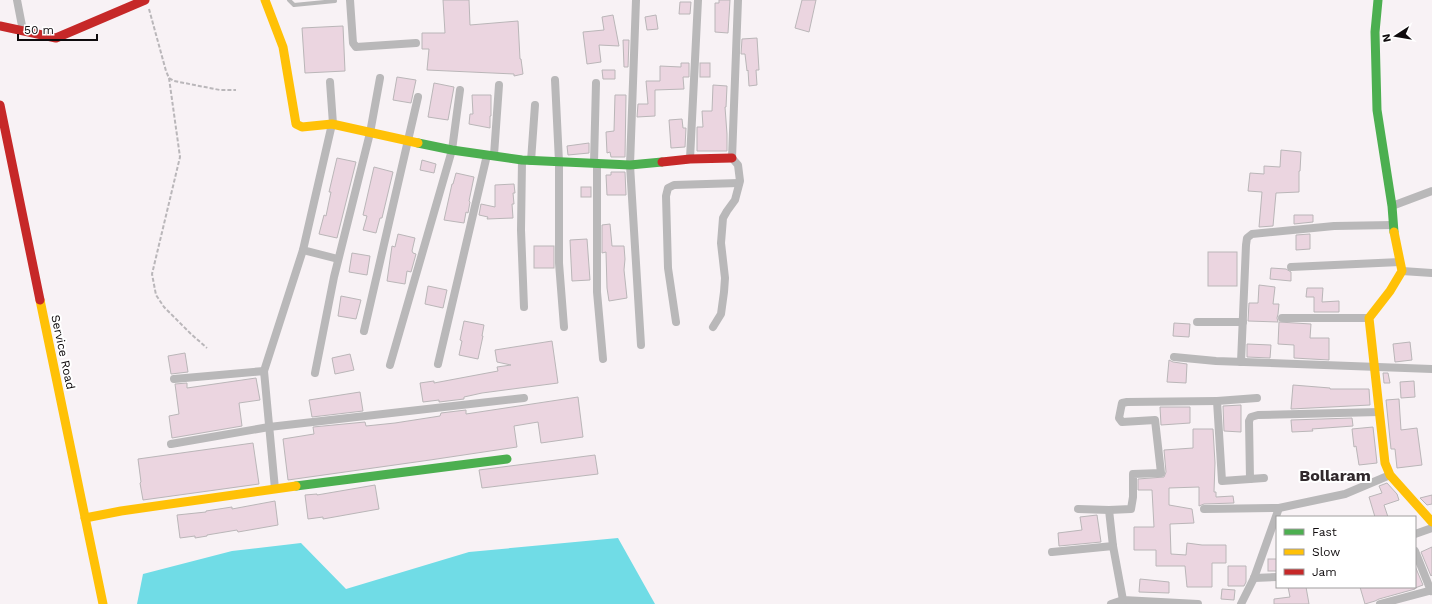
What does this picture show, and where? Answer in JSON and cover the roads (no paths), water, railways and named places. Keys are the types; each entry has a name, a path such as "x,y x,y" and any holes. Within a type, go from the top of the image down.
{"street":[{"path":"17,0 23,31"},
{"path":"265,0 283,47 296,124 302,127 333,124 452,150 526,161 630,165 732,158"},
{"path":"350,0 353,42 356,47 416,43"},
{"path":"636,0 630,165 641,345"},
{"path":"690,160 698,0"},
{"path":"713,327 721,314 723,300 725,278 721,237 723,218 735,200 739,184 738,165 732,158 738,0"},
{"path":"1378,0 1375,32 1377,110 1392,206 1393,225 1401,266 1390,291 1369,318 1385,463 1390,475 1428,512 1432,522"},
{"path":"0,26 56,38 147,4"},
{"path":"315,374 338,259 370,133 380,78"},
{"path":"555,80 559,162 559,263 564,328"},
{"path":"275,489 264,371 303,250 333,124 330,82"},
{"path":"596,83 595,163 598,292 603,359"},
{"path":"438,364 490,155 499,85"},
{"path":"390,365 452,150 460,90"},
{"path":"364,331 418,97"},
{"path":"524,307 521,230 526,161 535,104"},
{"name":"Service Road","path":"0,105 102,604"},
{"path":"676,322 668,268 666,196 668,188 674,185 739,184"},
{"path":"1392,206 1432,191"},
{"path":"1241,362 1247,238 1252,234 1334,226 1393,225"},
{"path":"303,250 338,259"},
{"path":"1291,267 1401,266 1432,273"},
{"path":"1282,318 1369,318"},
{"path":"1197,322 1243,322"},
{"path":"1174,356 1241,362 1432,369"},
{"path":"174,379 264,371"},
{"path":"171,444 269,427 524,398"},
{"path":"1078,509 1131,509 1133,497 1133,474 1161,473 1155,420 1122,422 1119,418 1119,410 1122,403 1217,401 1258,398"},
{"path":"1217,401 1222,481 1264,478"},
{"path":"1250,479 1249,421 1251,416 1379,412"},
{"path":"85,518 121,511 275,489 507,459"},
{"path":"1204,509 1279,508 1345,494 1390,475"},
{"path":"1276,516 1279,508"},
{"path":"1109,510 1113,546 1123,600"},
{"path":"1241,604 1254,578 1276,516"},
{"path":"1416,534 1432,528"},
{"path":"1052,552 1113,546"},
{"path":"1380,604 1412,600 1432,591 1416,553"},
{"path":"1254,578 1276,577"},
{"path":"1111,604 1123,600 1198,604"}],"lane":[{"path":"289,0 294,5 335,1"}],"water":[{"path":"618,538 655,604 137,604 143,574 232,551 301,543 346,589 469,552"}],"district":[{"name":"Bollaram","path":"1335,475"}]}
